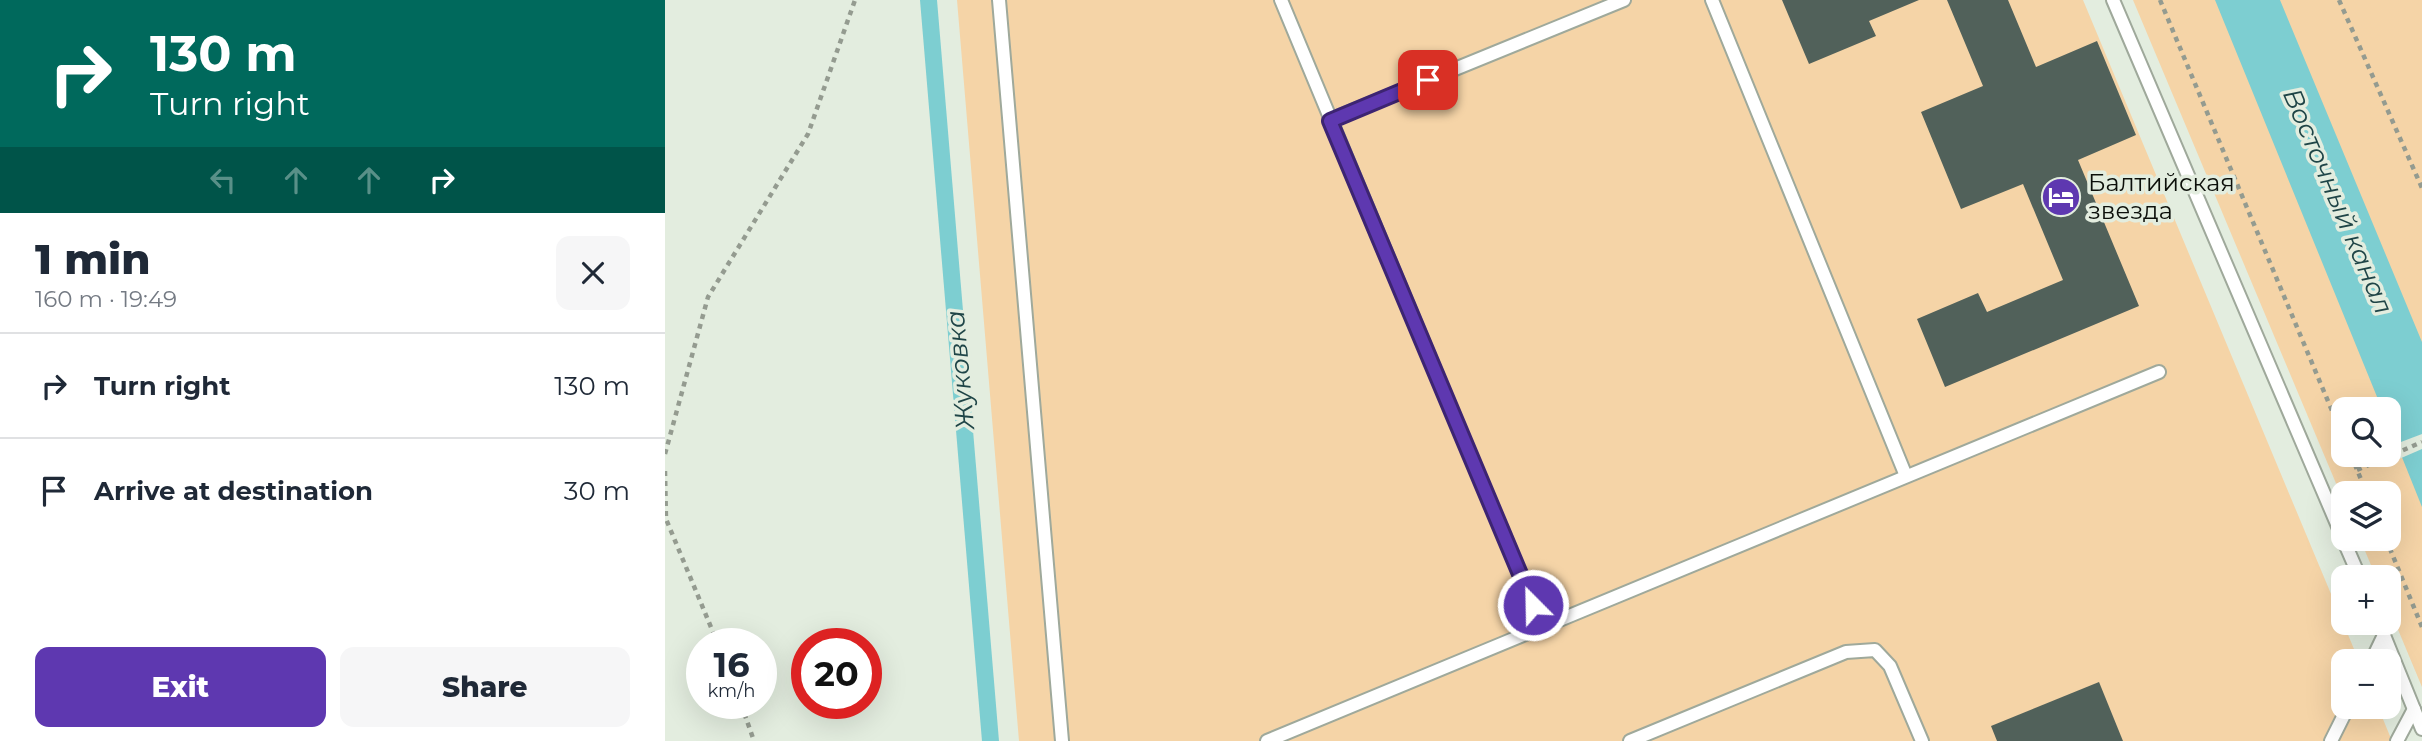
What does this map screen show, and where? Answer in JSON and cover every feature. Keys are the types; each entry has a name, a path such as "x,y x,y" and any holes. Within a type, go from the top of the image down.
{"lane":[{"path":"999,0 1062,741"},
{"path":"1281,0 1542,627"},
{"path":"1330,121 1624,0"},
{"path":"1712,0 1906,476"},
{"path":"2113,0 2331,511"},
{"path":"1267,741 2159,373"},
{"path":"2384,635 2422,729"},
{"path":"1630,741 1652,737 1846,652 1875,650 1890,666 1922,741"},
{"path":"2397,741 2414,709"},
{"path":"2331,741 2342,719"}],"path":[{"path":"665,454 708,297 808,134 855,0"},
{"path":"2160,0 2331,408"},
{"path":"2339,0 2422,188"},
{"path":"2357,470 2422,442"},
{"path":"2356,467 2362,481"},
{"path":"665,471 666,519 711,628"},
{"path":"2391,551 2422,627"},
{"path":"746,719 754,741"}],"shaded area":[{"path":"957,0 2083,0 2331,594 2331,635 2348,635 2354,649 2331,649 2331,719 2383,719 2392,741 1019,741"},
{"path":"2133,0 2422,0 2422,687 2400,635 2401,565 2371,565 2365,551 2401,551 2401,481 2335,481"}],"water":[{"name":"Жуковка","path":"920,0 937,0 999,741 982,741"},
{"name":"Восточный канал","path":"2215,0 2280,0 2422,342 2422,507 2401,455 2401,397 2377,397"}],"pier":[{"path":"2422,434 2422,449 2401,458 2401,442"}],"building":[{"path":"1782,0 1919,0 1869,21 1876,36 1809,64"},
{"name":"Балтийская звезда","path":"1947,0 2008,0 2036,67 2097,41 2136,135 2078,160 2139,306 1945,387 1917,319 1978,293 1987,312 2063,280 2023,184 1961,209 1921,112 1983,86"},
{"path":"2099,682 2123,741 1997,741 1991,726"}],"place":[{"name":"Балтийская звезда","path":"2061,197"}],"route":[{"path":"1428,80 1330,121 1533,605"}]}
